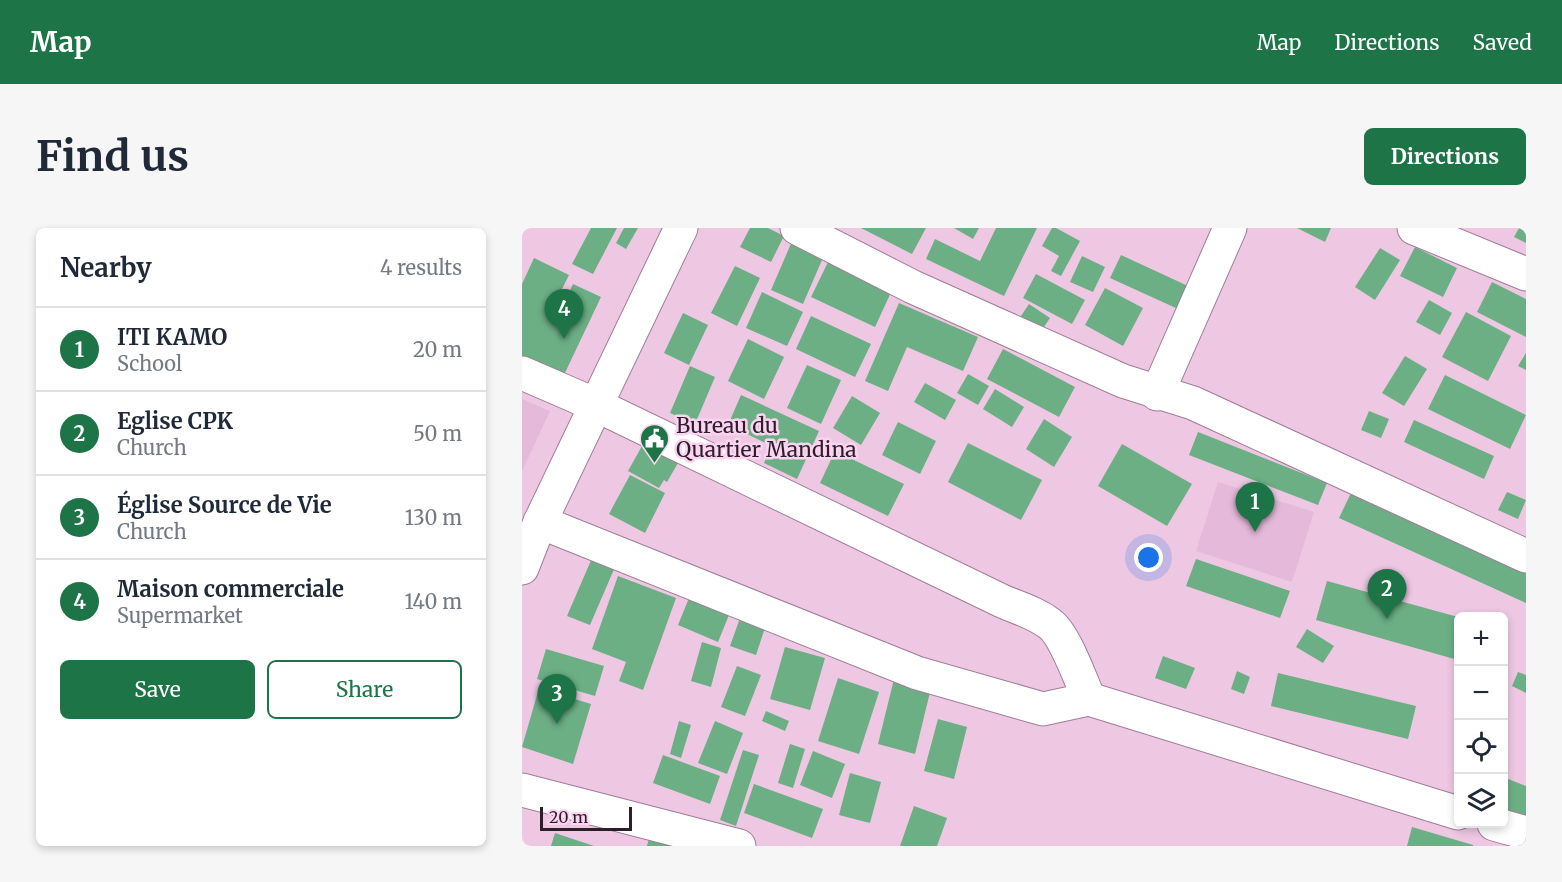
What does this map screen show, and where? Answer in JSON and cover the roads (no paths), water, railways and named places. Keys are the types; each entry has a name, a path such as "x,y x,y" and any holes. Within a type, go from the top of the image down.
{"street":[{"path":"522,568 540,522 681,228"},
{"path":"797,228 913,287 1123,381 1193,404 1526,556"},
{"path":"1157,394 1230,228"},
{"path":"1414,228 1526,274"},
{"path":"522,373 596,405 1051,624 1059,633 1089,699"},
{"path":"540,522 917,673 1043,709 1089,699 1454,812"},
{"path":"522,790 740,846"},
{"path":"1508,828 1526,833"}],"place":[{"name":"Maison commerciale","path":"564,339"},
{"name":"Bureau du Quartier Mandina","path":"655,464"},
{"name":"ITI KAMO","path":"1255,532"},
{"name":"Eglise CPK","path":"1387,619"},
{"name":"Église Source de Vie","path":"557,724"}]}
